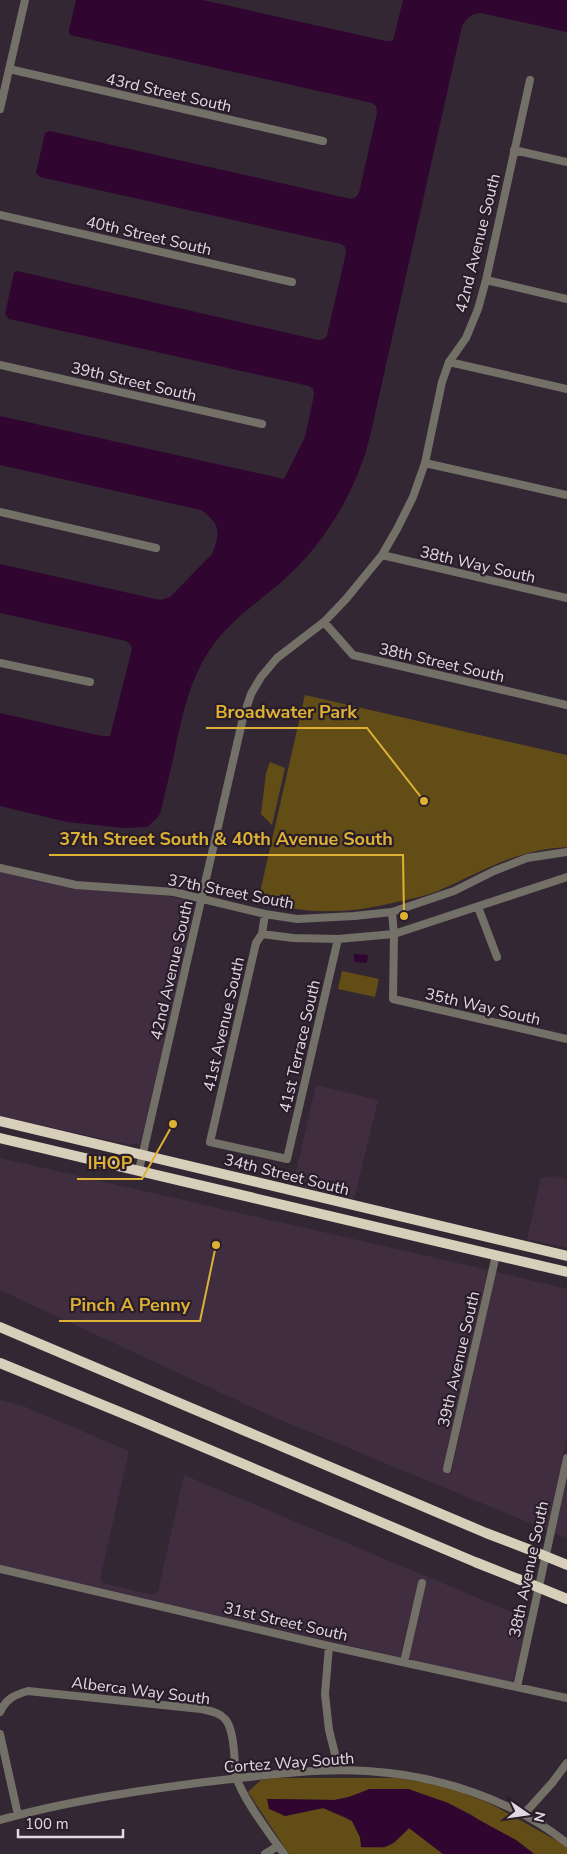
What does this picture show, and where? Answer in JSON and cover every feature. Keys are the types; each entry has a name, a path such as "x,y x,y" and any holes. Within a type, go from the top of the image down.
{"highway":[{"name":"34th Street South","path":"0,1121 567,1256"},
{"name":"34th Street South","path":"0,1138 567,1272"},
{"path":"334,1217 352,1212 386,1220 396,1216"},
{"path":"394,1231 407,1225 431,1231 450,1228"},
{"path":"0,1327 567,1565"},
{"path":"0,1363 567,1599"}],"street":[{"path":"0,109 25,0"},
{"name":"43rd Street South","path":"9,69 323,141"},
{"name":"42nd Avenue South","path":"139,1170 243,718 251,694 261,677 277,658 324,622 382,556 413,497 425,463 442,382 449,362 466,338 478,309 530,80"},
{"path":"514,150 567,162"},
{"name":"40th Street South","path":"0,215 292,282"},
{"path":"486,280 567,299"},
{"path":"449,362 567,389"},
{"name":"39th Street South","path":"0,365 262,424"},
{"path":"425,463 567,495"},
{"path":"0,512 156,548"},
{"name":"38th Way South","path":"382,556 567,598"},
{"name":"38th Street South","path":"324,622 353,655 567,705"},
{"path":"0,663 90,682"},
{"name":"37th Street South","path":"0,868 76,885 174,892 266,914 297,918 354,916 392,912 454,891 494,871 527,858 567,852"},
{"path":"262,934 293,938 338,939 394,934 567,877"},
{"path":"478,907 497,957"},
{"path":"392,912 394,934"},
{"name":"41st Avenue South","path":"266,914 262,934 256,943 210,1142 287,1159"},
{"name":"35th Way South","path":"394,934 393,999 567,1040"},
{"name":"41st Terrace South","path":"287,1159 338,939"},
{"name":"39th Avenue South","path":"447,1469 496,1255"},
{"name":"38th Avenue South","path":"517,1687 567,1458"},
{"name":"31st Street South","path":"0,1569 329,1646 567,1698"},
{"path":"404,1662 422,1583"},
{"path":"329,1646 325,1694 329,1730 339,1770"},
{"name":"Alberca Way South","path":"0,1712 4,1704 14,1695 28,1691 201,1709 217,1713 226,1720 231,1732 236,1778 249,1803 284,1854"},
{"path":"0,1734 18,1814"},
{"path":"524,1814 567,1763"},
{"name":"Cortez Way South","path":"0,1820 18,1814 100,1797 236,1778 339,1770 403,1774 468,1791 524,1814 567,1843"},
{"path":"265,1854 278,1846"}],"shaded area":[{"path":"76,0 203,0 392,41 403,0 567,0 567,32 481,13 470,17 462,26 373,423 362,463 347,497 317,544 293,572 241,615 225,631 203,661 185,705 160,814 147,827 124,828 67,822 0,806 0,713 102,736 110,736 132,649 126,641 0,613 0,564 160,600 170,597 212,554 217,540 217,529 212,519 201,510 0,465 0,416 284,479 305,437 314,395 313,389 309,386 9,319 5,314 14,273 17,271 318,340 324,339 327,335 346,253 345,247 341,244 40,177 36,173 45,133 50,131 351,199 359,193 377,113 376,106 372,103 70,35 69,30"},
{"path":"305,695 567,755 567,847 531,852 515,857 433,893 379,906 344,911 311,911 276,906 258,901"},
{"path":"270,762 285,768 272,825 261,814 266,773"},
{"path":"0,871 196,901 140,1145 132,1143 131,1145 0,1116"},
{"path":"354,954 368,955 367,963 354,962"},
{"path":"342,971 379,979 375,997 338,989"},
{"path":"316,1085 378,1100 354,1199 293,1185"},
{"path":"0,1158 488,1270 443,1472 451,1473 496,1272 567,1289 567,1438 547,1530 269,1415 0,1290"},
{"path":"555,1176 567,1179 567,1248 527,1239 541,1178"},
{"path":"0,1400 23,1406 129,1451 100,1579 102,1583 153,1595 158,1592 184,1475 528,1619 513,1683 408,1659 426,1580 419,1578 400,1657 0,1565"},
{"path":"567,1477 567,1538 555,1533"},
{"path":"277,1778 396,1778 458,1791 491,1804 561,1843 567,1848 567,1854 534,1854 516,1840 486,1825 472,1815 448,1803 408,1789 370,1789 335,1800 268,1799 285,1816 323,1808 352,1821 360,1837 383,1848 394,1843 409,1828 443,1854 289,1854 248,1792 261,1780"},
{"path":"370,1789 408,1789 448,1803 516,1840 534,1854 443,1854 409,1828 397,1840 383,1847 361,1847 360,1837 352,1821 343,1816 323,1808 285,1816 269,1809 267,1799 335,1800"}],"place":[{"name":"Broadwater Park","path":"424,801"},
{"name":"37th Street South & 40th Avenue South","path":"404,916"},
{"name":"IHOP","path":"173,1124"},
{"name":"Pinch A Penny","path":"216,1245"}]}
